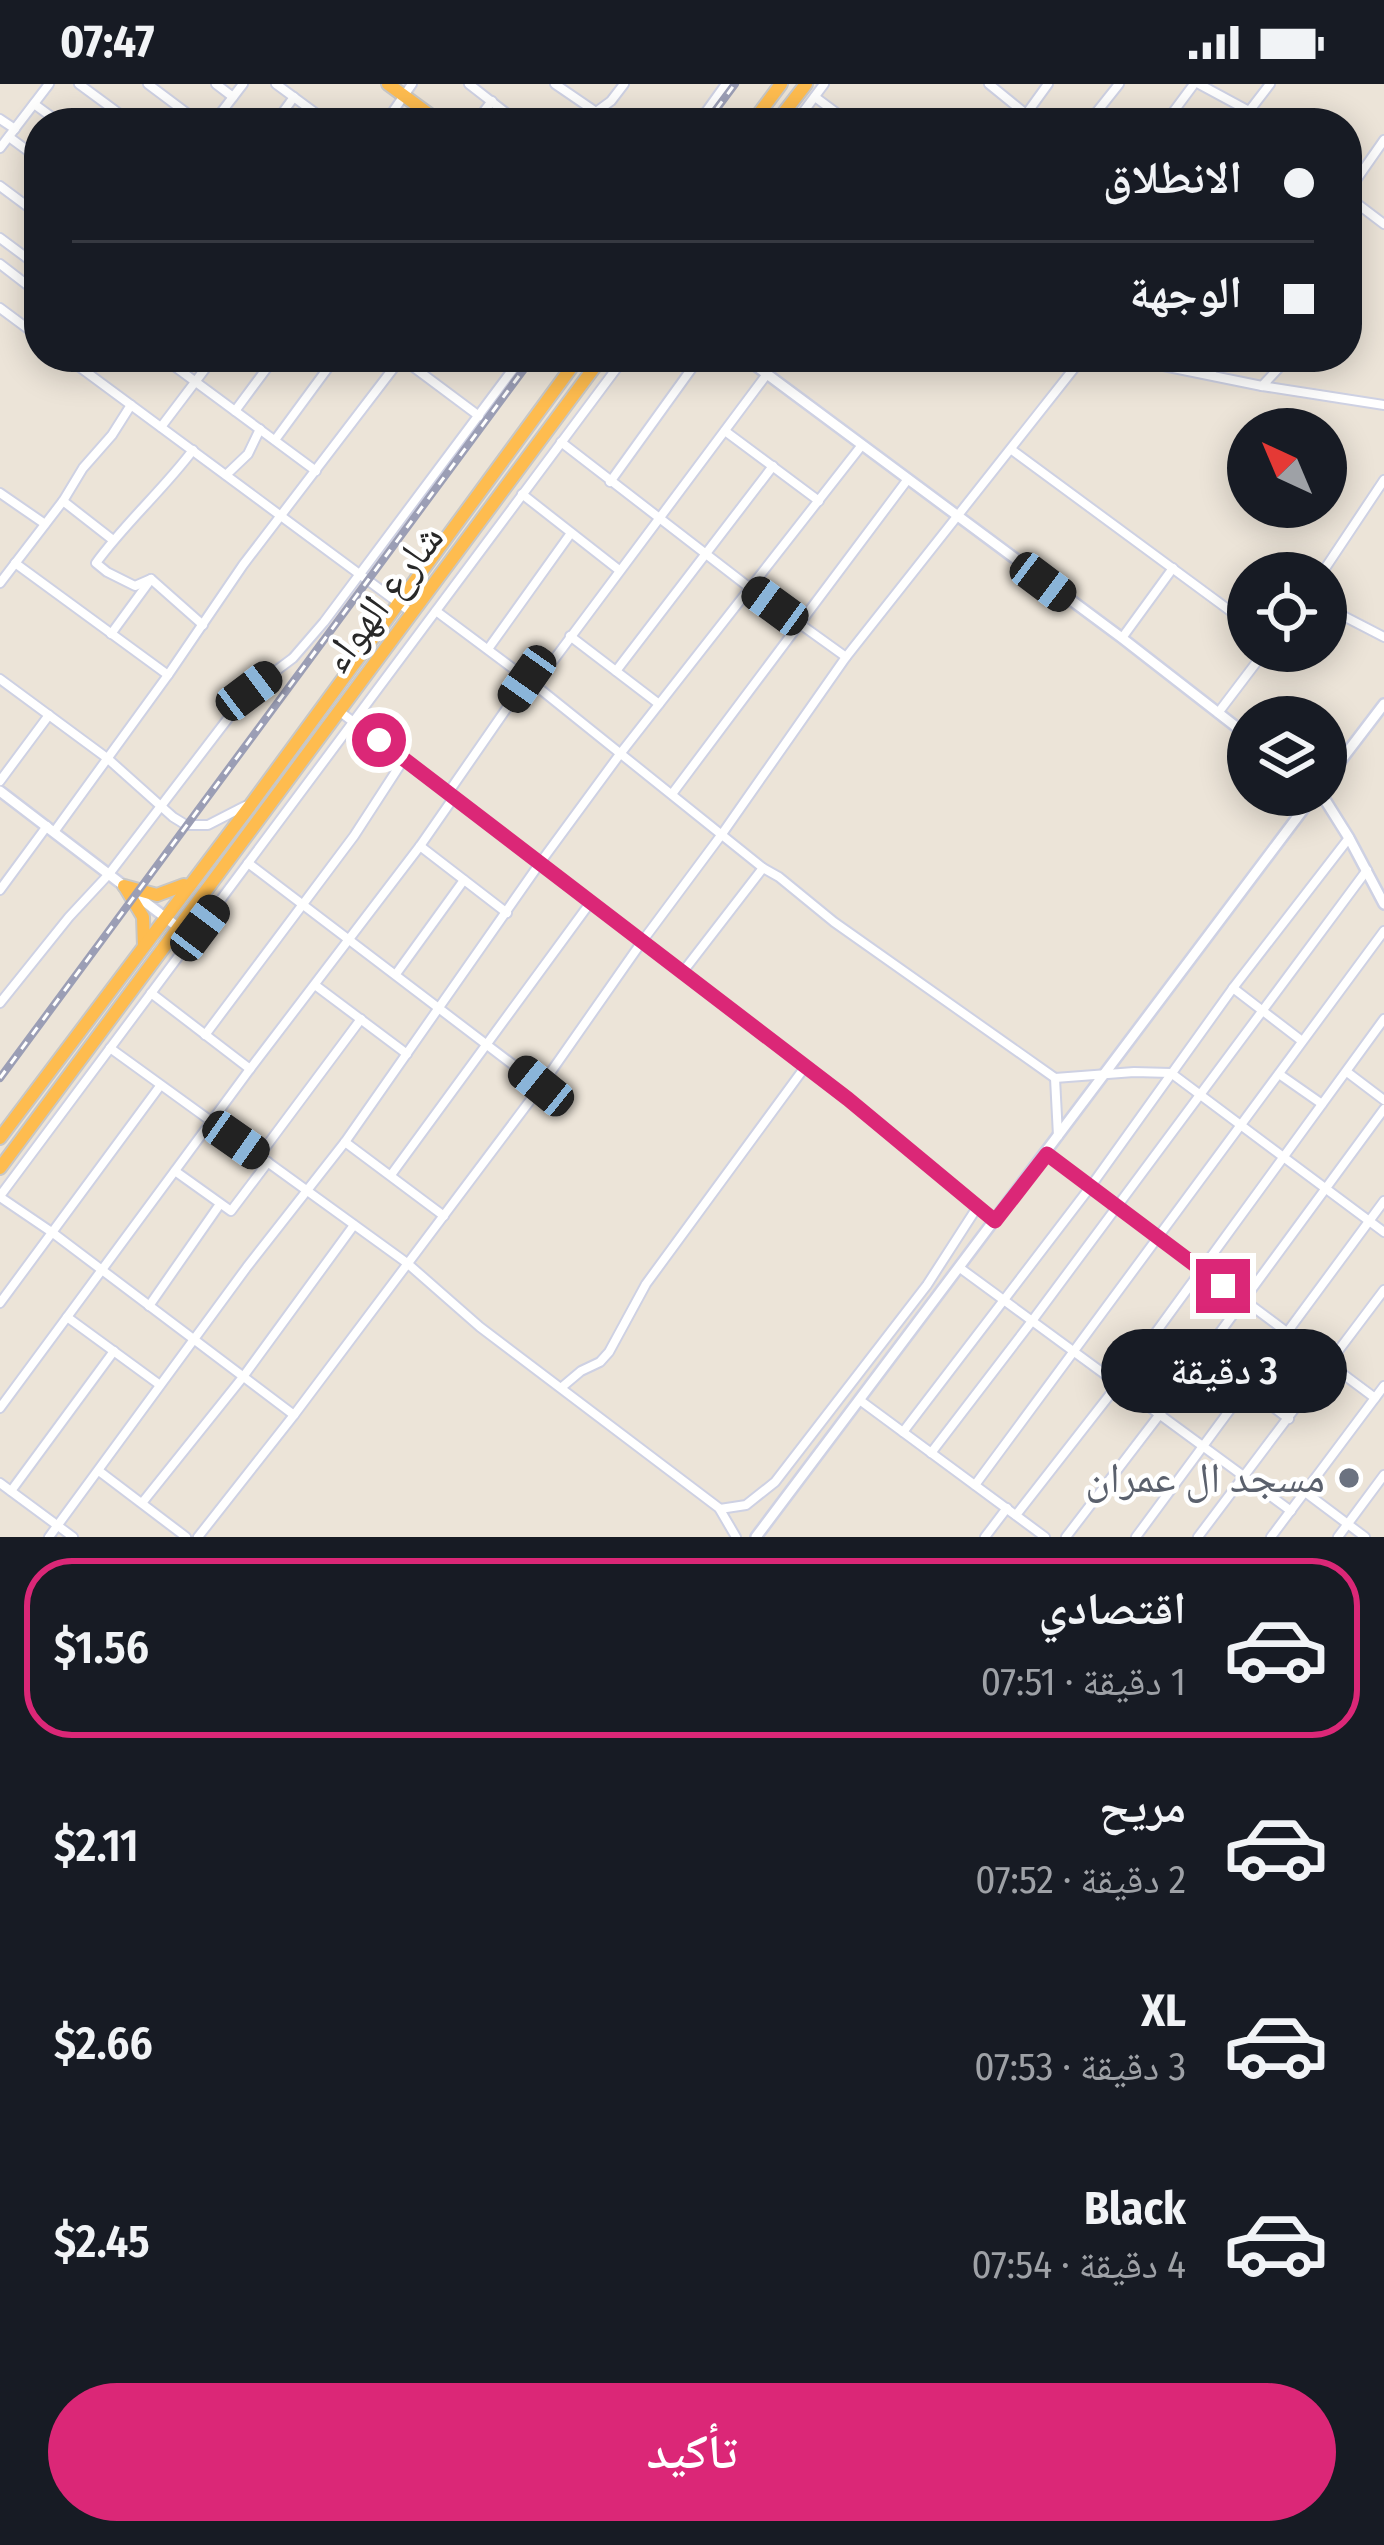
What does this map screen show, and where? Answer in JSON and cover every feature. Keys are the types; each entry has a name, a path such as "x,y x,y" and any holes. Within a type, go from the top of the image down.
{"highway":[{"path":"376,84 405,94"},
{"path":"388,84 405,94"},
{"path":"788,108 806,84"},
{"name":"شارع الهواء","path":"0,1138 568,372"},
{"name":"شارع الهواء","path":"0,1168 591,372"},
{"path":"124,886 158,895 191,882"},
{"path":"124,886 143,917 144,946"}],"street":[{"path":"31,108 49,84"},
{"path":"79,84 112,108"},
{"path":"148,84 180,108"},
{"path":"216,84 233,97"},
{"path":"225,108 243,84"},
{"path":"276,84 309,108"},
{"path":"470,84 501,108"},
{"path":"555,84 590,108"},
{"path":"601,108 624,84"},
{"path":"806,108 824,84"},
{"path":"989,84 1020,108"},
{"path":"1100,108 1119,84"},
{"path":"1177,108 1197,84 1243,108"},
{"path":"1251,108 1270,84"},
{"path":"286,108 294,97"},
{"path":"814,97 829,108"},
{"path":"487,108 492,101"},
{"path":"34,104 39,108"},
{"path":"0,148 24,117"},
{"path":"0,118 24,145"},
{"path":"1362,172 1384,140"},
{"path":"0,264 24,282"},
{"path":"86,372 412,613"},
{"path":"182,372 316,471"},
{"path":"161,427 203,372"},
{"path":"235,411 264,372"},
{"path":"275,440 325,372"},
{"path":"0,890 107,758 390,372"},
{"path":"421,372 479,416"},
{"path":"0,1003 110,874 249,691 292,658 511,372"},
{"path":"294,1415 0,1197 614,372"},
{"path":"610,482 689,372"},
{"path":"764,372 1227,720"},
{"path":"198,1537 541,1086 846,657 1071,372"},
{"path":"1201,372 1384,405"},
{"path":"1262,386 1275,372"},
{"path":"2,1403 420,847 531,682 767,374"},
{"path":"0,583 131,405"},
{"path":"226,475 248,454 260,429"},
{"path":"725,431 819,501"},
{"path":"561,442 846,657"},
{"path":"49,1537 345,1142 620,754 862,445"},
{"path":"1012,450 1227,608"},
{"path":"151,579 135,586 96,563 193,451"},
{"path":"616,671 772,466"},
{"path":"672,794 908,479"},
{"path":"1336,552 1384,481"},
{"path":"0,493 45,524"},
{"path":"522,494 619,570"},
{"path":"63,501 112,540"},
{"path":"488,649 571,533"},
{"path":"15,563 168,675"},
{"path":"1122,638 1173,568"},
{"path":"151,579 203,625"},
{"path":"111,634 151,579"},
{"path":"436,610 834,922 1055,1078 1171,1073 1384,1232"},
{"path":"1347,618 1384,637"},
{"path":"570,636 659,704"},
{"path":"1218,713 1249,672"},
{"path":"0,679 107,758 186,825 222,820 252,802"},
{"path":"1347,752 1384,704"},
{"path":"339,711 805,1067 995,1221"},
{"path":"0,782 49,715"},
{"path":"205,1035 354,836 404,759"},
{"path":"2,796 179,928"},
{"path":"756,1537 1302,816"},
{"path":"1333,816 1384,904"},
{"path":"903,1432 1349,838"},
{"path":"420,847 507,913"},
{"path":"248,863 541,1086"},
{"path":"682,973 763,868"},
{"path":"931,1453 1367,870"},
{"path":"396,974 464,880"},
{"path":"391,1175 590,904"},
{"path":"975,1485 1384,931"},
{"path":"0,981 11,989"},
{"path":"315,985 407,1054"},
{"path":"1233,988 1302,1041"},
{"path":"152,993 250,1069"},
{"path":"175,1171 230,1211 361,1019"},
{"path":"1016,1515 1119,1384 1384,1019"},
{"path":"110,1048 407,1263 480,1327 720,1509 736,1537"},
{"path":"562,1387 609,1352 646,1284 805,1067"},
{"path":"1066,1537 1384,1105 1347,1072"},
{"path":"1279,1074 1323,1105"},
{"path":"1055,1078 1058,1138"},
{"path":"0,1303 160,1086"},
{"path":"345,1142 444,1216"},
{"path":"1047,1154 1375,1398"},
{"path":"1136,1537 1384,1201"},
{"path":"149,1306 220,1204"},
{"path":"720,1509 746,1505 776,1482 927,1285 978,1206"},
{"path":"142,1503 243,1377 354,1225"},
{"path":"960,1268 1291,1510"},
{"path":"1198,1537 1384,1290"},
{"path":"67,1317 160,1385"},
{"path":"11,1491 114,1351"},
{"path":"1271,1537 1384,1386"},
{"path":"1248,1388 1288,1419"},
{"path":"861,1401 1045,1537"},
{"path":"99,1471 186,1537"},
{"path":"1338,1537 1384,1475"},
{"path":"0,1483 73,1537"},
{"path":"1306,1492 1365,1537"},
{"path":"985,1537 1007,1508"}],"railway":[{"path":"717,108 735,84"},
{"path":"0,1078 522,372"}],"place":[{"name":"مسجد ال عمران","path":"1349,1478"}],"route":[{"path":"379,740 848,1099 995,1221 1047,1154 1223,1286"}]}
